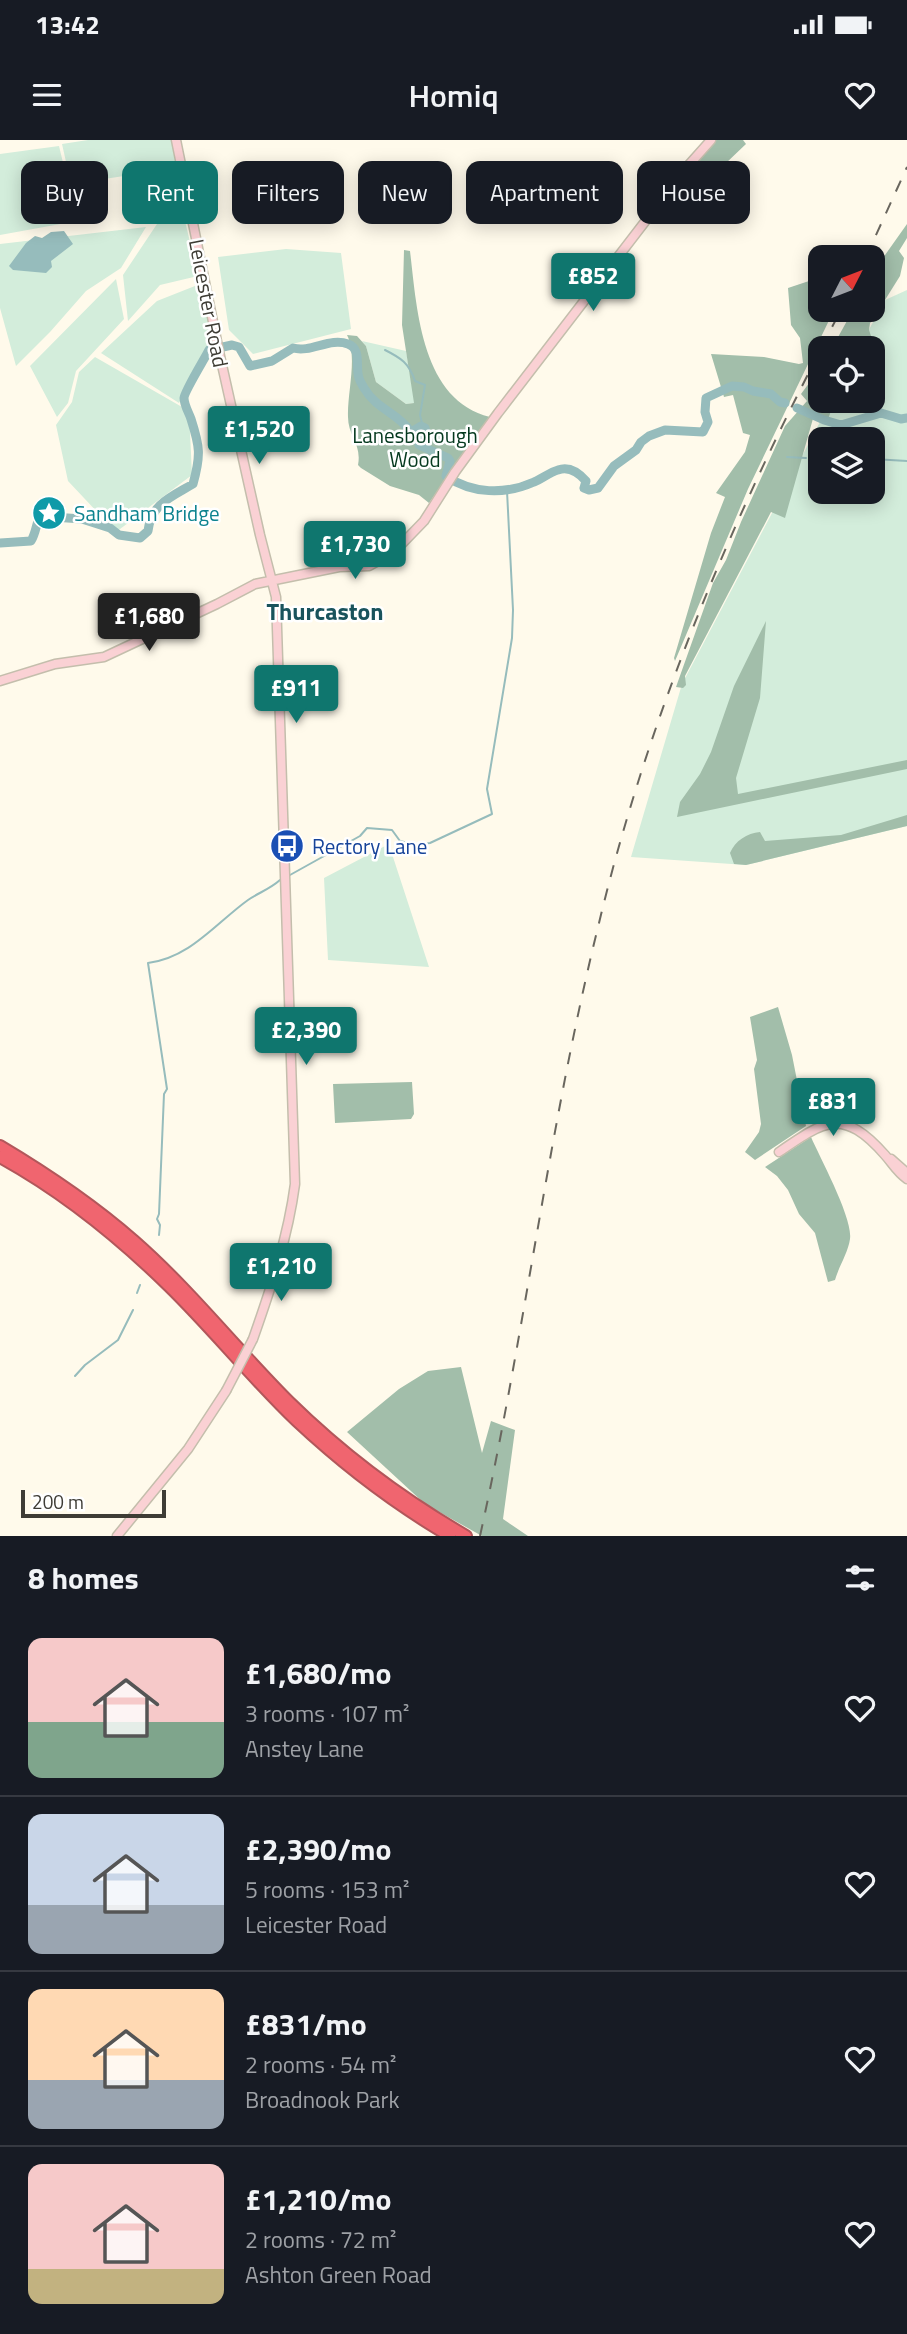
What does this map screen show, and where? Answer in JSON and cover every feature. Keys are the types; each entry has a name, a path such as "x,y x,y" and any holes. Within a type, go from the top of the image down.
{"highway":[{"path":"0,1146 79,1197 135,1241 288,1401 349,1456 389,1486 466,1536"},
{"path":"0,1157 62,1196 116,1237 169,1286 298,1422 385,1493 450,1536"}],"street":[{"name":"Leicester Road","path":"117,1536 188,1449 226,1391 253,1339 280,1258 295,1184 276,597 216,339 176,140"},
{"path":"0,681 55,664 104,657 255,584 339,567 372,566 394,553 424,521 455,472 498,413 660,201 711,140"},
{"path":"779,1152 817,1127 837,1123 860,1132 907,1173"},
{"path":"886,1156 907,1179"}],"green space":[{"path":"88,140 171,140 176,161 122,161 122,176 108,178 108,161 66,161 62,144"},
{"path":"711,140 743,140 746,144 728,161 694,161"},
{"path":"59,146 63,161 21,161 21,224 60,224 0,235 0,154"},
{"path":"157,224 186,224 198,276 160,285 128,321 123,275"},
{"path":"907,224 907,238 899,251 904,258 900,276 886,298 886,254"},
{"path":"146,227 121,268 86,291 16,366 0,308 0,244"},
{"path":"286,249 341,253 351,329 253,354 229,330 218,257"},
{"name":"Lanesborough Wood","path":"404,250 410,251 420,325 436,372 449,392 467,407 490,417 429,503 419,495 390,486 361,468 358,465 358,451 349,424 352,354 347,335 357,336 366,346 376,382 406,404 414,403 402,325"},
{"path":"116,279 124,319 76,371 68,403 57,417 30,366"},
{"path":"808,281 808,322 828,322 822,336 808,336 808,364 748,489 675,661 711,533 725,497 716,493 745,452 750,435 743,433 733,395 724,397 711,354 764,357 803,363 800,338 791,325 788,288"},
{"path":"200,284 213,343 194,372 179,403 101,353 157,301"},
{"path":"907,290 907,826 746,865 631,857 682,684 808,445 808,504 885,504 885,427 817,427 825,413 885,413 885,336 866,336 873,322 886,322 886,300"},
{"path":"846,322 871,322 871,336 839,336"},
{"path":"362,341 406,351 415,403 406,404 376,382 366,346"},
{"path":"95,357 189,411 192,475 116,532 68,481 56,425 72,402 79,372"},
{"path":"808,385 808,413 830,413 828,419 814,415 811,427 808,427 808,436 785,518 771,512 685,676 686,685 683,688 676,687 713,583 726,560 785,426 807,401 801,394"},
{"path":"766,621 760,698 736,778 738,794 907,760 907,769 677,817 680,802 700,774 711,752 734,686"},
{"path":"907,815 907,826 746,865 734,864 730,853 738,841 755,833 760,832 765,841 841,835"},
{"path":"385,846 393,857 429,967 328,960 324,878"},
{"path":"778,1007 792,1055 806,1126 755,1160 745,1152 759,1132 761,1124 754,1069 757,1060 750,1017"},
{"path":"412,1082 414,1114 411,1119 335,1123 333,1084"},
{"path":"811,1137 850,1229 849,1244 835,1280 828,1282 815,1233 799,1214 788,1190 777,1176 765,1167"},
{"path":"461,1367 482,1453 491,1421 515,1430 503,1519 528,1536 482,1536 425,1504 347,1432 399,1389 428,1371"}],"water":[{"path":"64,231 73,244 51,261 52,267 46,273 13,270 9,266 26,243 35,236 42,238 51,232"}],"waterway":[{"path":"0,543 31,541 43,510 53,517 82,519 110,528 119,535 140,538 148,531 153,514 163,502 193,484 198,444 184,398 209,350 232,345 239,347 250,366 272,361 293,348 334,342 352,346 357,354 359,379 369,395 411,432 421,426 425,428 426,433 419,440 419,445 448,458 450,461 446,476 467,486 489,491 523,486 562,469 580,475 586,481 584,488 598,488 614,466 636,450 649,436 665,430 703,432 708,422 705,412 706,398 732,386 771,394 785,403"},
{"path":"385,350 404,362 415,381 425,385 420,415 423,427"},
{"path":"797,408 841,425 881,413 901,419 907,418"},
{"path":"787,457 806,458"},
{"path":"885,460 907,461"},
{"path":"290,875 360,836 367,828 392,830 400,841 416,845 430,843 492,814 487,789 512,638 507,491"},
{"path":"159,1235 160,1225 157,1219 164,1094 167,1089 148,963 163,960 190,947 248,900 280,880"},
{"path":"137,1293 140,1285"},
{"path":"75,1376 118,1340 133,1310"}],"railway":[{"path":"871,245 907,167"},
{"path":"827,336 835,322"},
{"path":"480,1536 511,1383 581,999 618,848 665,701 692,629 753,488 808,375"}],"place":[{"name":"Sandham Bridge","path":"49,513"},
{"name":"Rectory Lane","path":"287,846"}],"district":[{"name":"Thurcaston","path":"325,611"}]}
